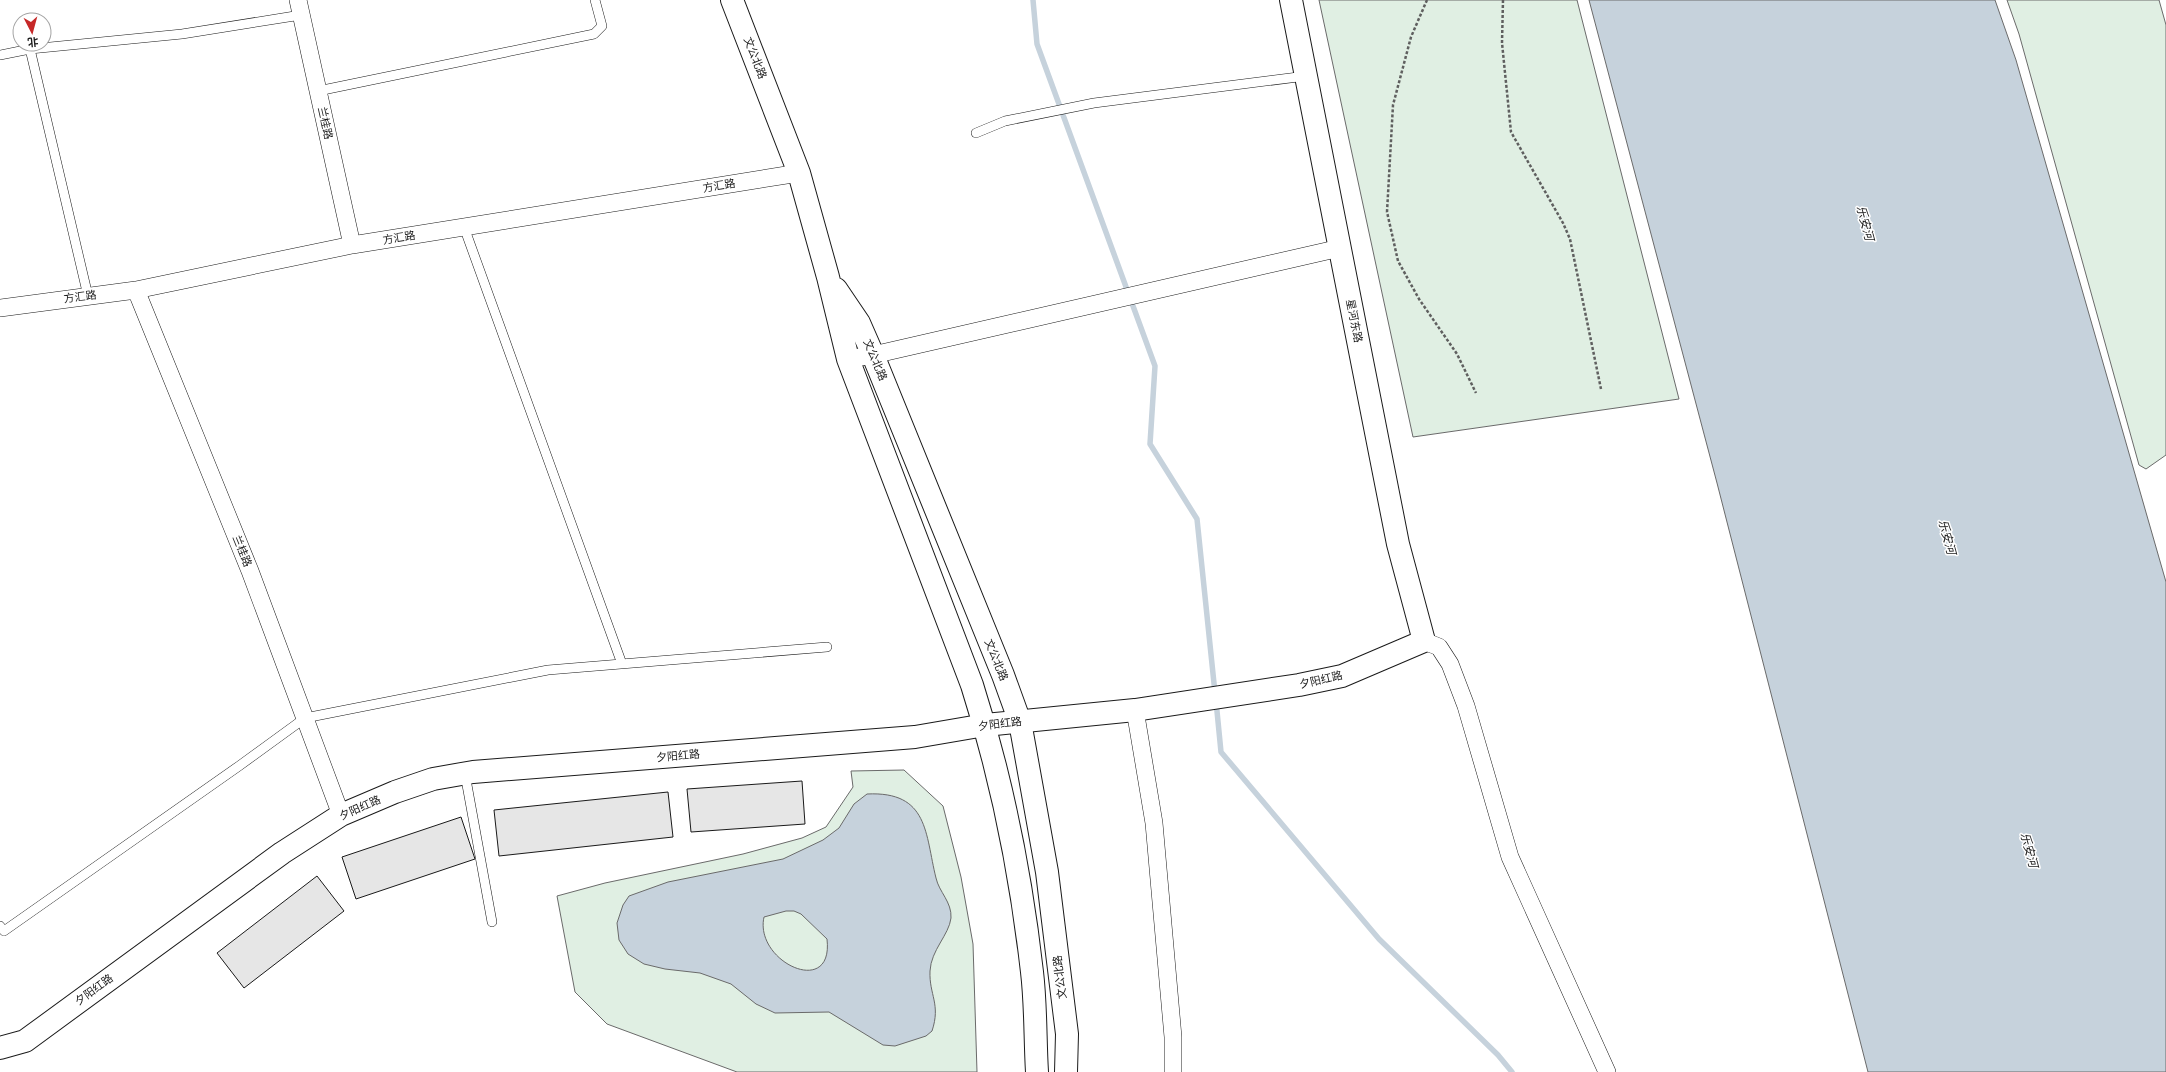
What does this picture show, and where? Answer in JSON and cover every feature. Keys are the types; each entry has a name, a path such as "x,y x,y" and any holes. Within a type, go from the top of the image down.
{"street":[{"name":"文公北路","path":"732,0 799,173 828,277 848,359 972,685 985,725 1012,832 1032,973 1037,1072"},
{"name":"星河东路","path":"1291,0 1398,544 1424,641"},
{"name":"兰桂路","path":"299,7 352,245"},
{"name":"方汇路","path":"0,308 136,290 352,245 799,173"},
{"path":"848,359 873,355 1117,300 1340,248"},
{"name":"文公北路","path":"828,277 859,323 873,355 1003,675 1020,722 1047,872 1066,1034 1066,1072"},
{"name":"兰桂路","path":"136,290 250,571 341,815"},
{"path":"1424,641 1439,647 1450,664 1466,706 1510,857 1607,1072"},
{"name":"夕阳红路","path":"0,1048 25,1041 282,853 341,815 395,792 433,779 465,774 915,737 985,725 1135,710 1228,696 1342,676 1424,641"},
{"path":"1135,710 1154,823 1173,1037 1173,1072"}],"lane":[{"path":"318,91 594,34 602,26 595,0"},
{"path":"52,47 182,34 299,7"},
{"path":"0,55 15,52"},
{"path":"31,52 88,296"},
{"path":"976,133 1005,121 1074,107 1306,76"},
{"path":"464,227 622,664"},
{"path":"0,926 4,931 240,766 305,718 548,670 827,647"},
{"path":"465,774 492,922"}],"path":[{"path":"1427,0 1411,38 1393,105 1387,212 1398,261 1419,299 1457,354 1476,393"},
{"path":"1503,0 1502,43 1511,132 1570,239 1601,389"}],"green space":[{"path":"1319,0 1577,0 1679,399 1413,437"},
{"path":"2007,0 2159,0 2166,25 2166,455 2146,469 2139,465 2019,34"},
{"path":"904,770 943,806 961,877 973,944 977,1072 737,1072 607,1024 575,992 557,896 605,883 743,854 802,838 826,827 853,787 851,771"}],"water":[{"name":"乐安河","path":"1589,0 1995,0 2016,60 2166,582 2166,1072 1868,1072 1717,483"},
{"path":"867,794 887,795 902,800 913,808 921,818 926,831 936,878 950,907 950,924 933,956 931,963 930,979 935,1014 932,1031 926,1036 895,1046 883,1045 829,1012 775,1013 756,1004 731,984 700,973 665,969 644,964 628,954 619,940 617,923 623,905 629,896 668,882 783,859 823,840 839,828 854,804","holes":["786,911 794,911 801,914 827,939 826,957 819,967 808,970 794,967 781,960 771,948 764,933 764,917"]}],"building":[{"path":"802,781 805,824 691,832 687,789"},
{"path":"668,792 673,837 499,856 494,810"},
{"path":"461,817 475,859 356,899 342,857"},
{"path":"317,876 344,911 244,988 217,953"}],"waterway":[{"path":"1033,0 1037,44 1155,366 1150,444 1197,519 1215,693"},
{"path":"1216,701 1221,752 1379,939 1498,1055 1512,1072"}]}
